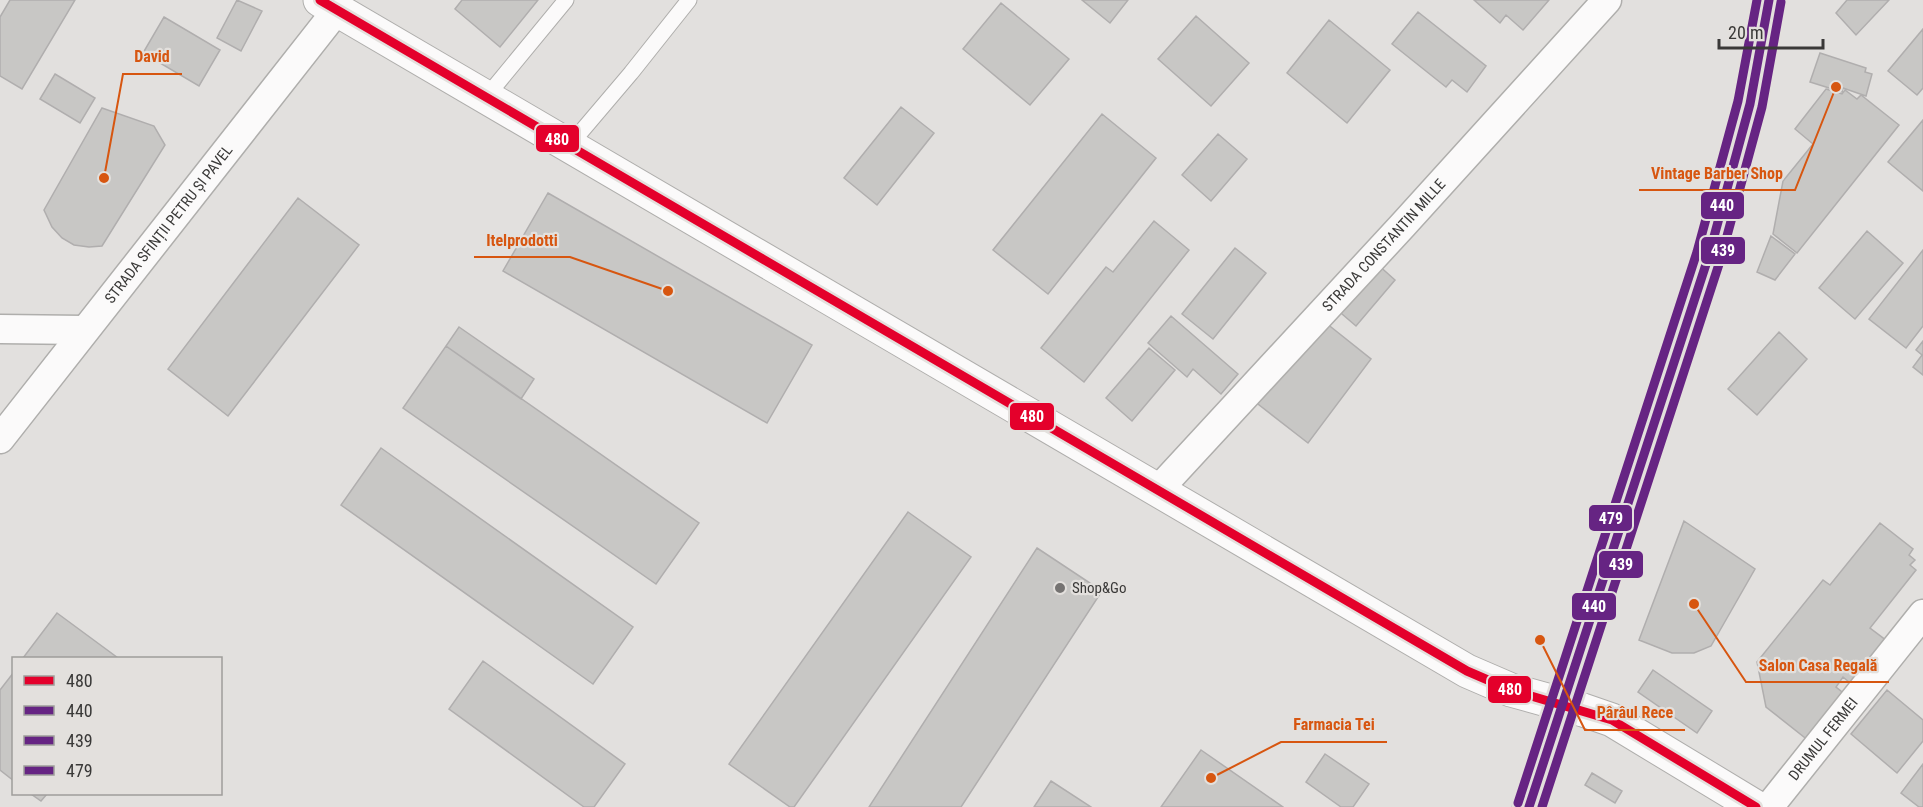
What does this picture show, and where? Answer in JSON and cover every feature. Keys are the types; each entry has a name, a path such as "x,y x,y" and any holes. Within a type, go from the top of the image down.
{"main road":[{"path":"1529,807 1709,255 1750,104 1769,0"}],"street":[{"name":"STRADA CONSTANTIN MILLE","path":"1158,490 1607,0"},
{"path":"328,3 1467,671 1511,690 1612,720 1756,807"},
{"name":"STRADA SFINȚII PETRU ȘI PAVEL","path":"0,439 328,3"},
{"path":"0,329 84,330"},
{"name":"DRUMUL FERMEI","path":"1769,807 1923,614"}],"lane":[{"path":"487,96 566,0"},
{"path":"569,146 689,0"}],"building":[{"path":"10,0 75,0 22,89 0,76 0,17"},
{"path":"237,0 262,11 241,51 217,38"},
{"path":"462,0 538,0 500,47 455,9"},
{"path":"1082,0 1128,0 1110,23"},
{"path":"1474,0 1549,0 1523,30 1506,15 1500,23"},
{"path":"1847,0 1889,0 1856,35 1836,13"},
{"path":"1001,3 1069,59 1030,105 963,49"},
{"path":"1418,12 1486,66 1467,92 1452,80 1446,87 1392,44"},
{"path":"1196,16 1249,63 1211,106 1158,59"},
{"path":"164,17 220,50 199,86 143,53"},
{"path":"1329,20 1390,70 1347,123 1287,73"},
{"path":"1923,29 1923,88 1917,95 1888,71"},
{"path":"1820,53 1866,68 1865,72 1872,74 1866,96 1843,88 1842,92 1810,82"},
{"path":"55,74 95,98 80,123 40,99"},
{"path":"1826,89 1842,94 1845,90 1857,99 1861,95 1899,125 1797,253 1773,234 1783,181 1813,144 1795,129"},
{"path":"901,107 934,133 877,205 844,178"},
{"path":"102,108 154,126 165,145 102,246 74,245 62,238 52,227 44,210"},
{"path":"1102,114 1156,158 1048,294 993,250"},
{"path":"1923,120 1923,191 1888,162"},
{"path":"1218,134 1247,159 1211,201 1182,175"},
{"path":"548,193 812,345 767,423 503,271"},
{"path":"298,198 359,245 228,416 168,369"},
{"path":"1154,221 1189,250 1084,382 1041,348 1106,267 1113,272"},
{"path":"1867,231 1903,263 1855,319 1819,288"},
{"path":"1771,236 1795,254 1775,280 1757,272"},
{"path":"1235,248 1266,273 1213,339 1182,314"},
{"path":"1923,250 1923,326 1906,348 1869,319"},
{"path":"1376,263 1395,280 1356,326 1335,308"},
{"path":"1171,316 1238,374 1221,394 1193,369 1187,377 1148,343"},
{"path":"1326,323 1371,359 1308,443 1254,401"},
{"path":"459,327 534,379 521,399 446,346"},
{"path":"1779,332 1807,359 1757,415 1728,389"},
{"path":"1923,341 1923,375 1913,367 1922,355 1916,350"},
{"path":"446,346 699,523 656,584 403,408"},
{"path":"1149,348 1175,370 1132,421 1106,398"},
{"path":"381,448 633,627 593,684 341,505"},
{"path":"908,512 971,557 794,807 790,807 729,764"},
{"path":"1684,521 1755,569 1711,646 1694,653 1672,653 1639,640"},
{"path":"1880,523 1913,549 1909,555 1915,560 1910,565 1916,570 1870,628 1891,644 1856,688 1843,677 1836,687 1846,695 1809,741 1766,707 1757,662 1823,580 1830,585"},
{"path":"1037,548 1102,591 961,807 869,807"},
{"path":"57,613 117,657 24,657"},
{"path":"483,661 625,764 594,807 584,807 449,709"},
{"path":"1653,670 1712,711 1697,733 1638,692"},
{"path":"12,675 12,779 0,770 0,690"},
{"path":"1887,690 1923,720 1923,741 1897,773 1851,734"},
{"path":"1201,750 1283,807 1161,807"},
{"path":"1325,754 1369,784 1353,807 1341,807 1306,782"},
{"path":"1923,764 1923,807 1919,807 1901,793"},
{"path":"1592,773 1622,791 1615,803 1585,785"},
{"path":"1051,781 1091,807 1034,807"},
{"path":"32,795 46,795 41,801"}],"transit line":[{"name":"480","path":"320,0 1467,671 1511,690 1612,720 1756,807"},
{"name":"479","path":"1518,803 1697,252 1738,101 1757,0"},
{"name":"440","path":"1529,807 1709,255 1750,104 1769,0"},
{"name":"439","path":"1542,807 1721,258 1762,107 1781,2"}],"place":[{"name":"Vintage Barber Shop","path":"1836,87"},
{"name":"David","path":"104,178"},
{"name":"Itelprodotti","path":"668,291"},
{"name":"Shop&Go","path":"1060,588"},
{"name":"Salon Casa Regală","path":"1694,604"},
{"name":"Pârâul Rece","path":"1540,640"},
{"name":"Farmacia Tei","path":"1211,778"}]}
